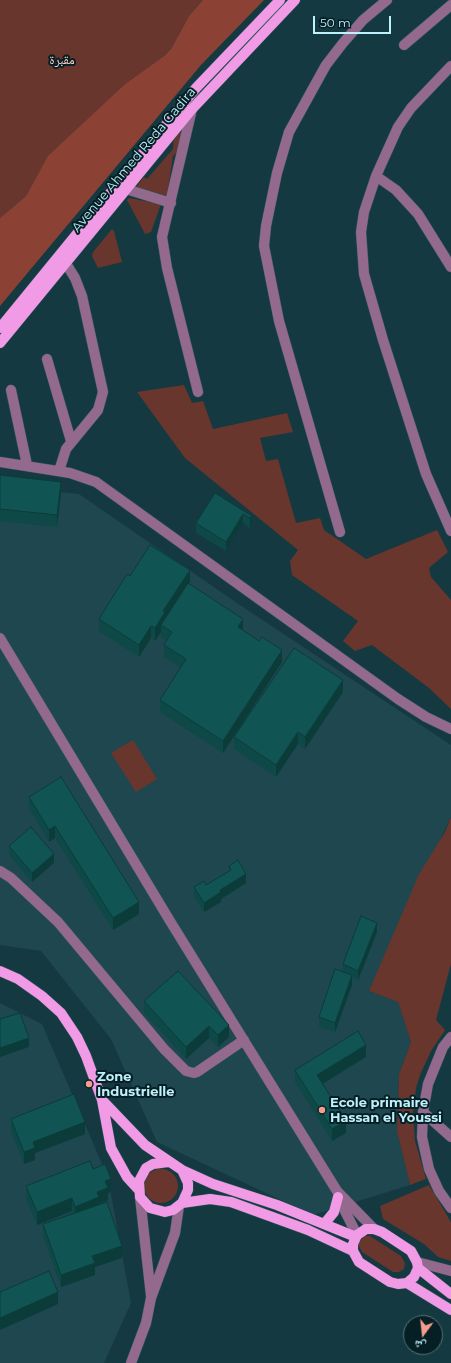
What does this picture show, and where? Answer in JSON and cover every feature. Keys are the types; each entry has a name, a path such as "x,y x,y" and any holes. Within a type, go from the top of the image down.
{"main road":[{"name":"Avenue Ahmed Reda Gadira","path":"0,343 62,259 196,88 280,0"},
{"name":"Avenue Ahmed Reda Gadira","path":"0,328 126,190 192,109 242,54 295,0"},
{"path":"0,971 18,979 42,996 61,1013 86,1056 102,1100 111,1148 126,1178 139,1193 144,1203 158,1211 172,1210 181,1204 210,1199 231,1202 302,1227 353,1251 359,1262 390,1282 398,1284 407,1283 414,1277 418,1265"},
{"path":"102,1100 136,1138 168,1162 182,1170 213,1184 277,1205 356,1236"},
{"path":"139,1193 142,1174 146,1168 153,1164 168,1162"},
{"path":"181,1204 188,1190 188,1183 182,1170"},
{"path":"325,1223 334,1212 338,1194"},
{"path":"353,1251 356,1236 366,1229 374,1229 382,1232 411,1251 418,1265 451,1294"},
{"path":"407,1283 451,1310"}],"street":[{"path":"340,532 279,320 264,246 266,226 289,132 326,65 343,42 363,20 387,0"},
{"path":"404,45 451,5"},
{"path":"451,66 411,108 398,128 376,176 364,212 360,232 364,274 426,474 451,531"},
{"path":"192,109 162,237 164,252 198,392"},
{"path":"376,176 396,190 418,214 451,267"},
{"path":"126,190 171,203"},
{"path":"59,471 62,456 71,441 98,410 103,392 82,296 75,278 62,259"},
{"path":"47,359 71,441"},
{"path":"12,390 27,465"},
{"path":"0,462 27,465 86,477 105,487 398,699 426,717 451,728"},
{"path":"0,638 170,921 338,1194 356,1236"},
{"path":"0,871 11,878 58,922 164,1049 186,1071 194,1073 197,1072 244,1040"},
{"path":"451,1037 443,1047 432,1072 423,1112 422,1136 426,1159 434,1180 451,1208"},
{"path":"423,1112 451,1137"},
{"path":"139,1193 151,1298"},
{"path":"338,1194 374,1229"},
{"path":"131,1363 146,1323 151,1298 175,1233 181,1204"},
{"path":"418,1265 451,1271"}],"shaded area":[{"path":"203,0 264,0 201,65 0,306 0,218 26,196 48,156 125,84 164,56 171,49 189,16"},
{"path":"0,486 79,494 237,603 451,745 451,817 369,991 398,1002 411,1042 399,1074 397,1130 410,1185 313,1215 157,1142 111,1039 41,951 0,945"},
{"path":"0,1003 42,1024 108,1178 131,1303 104,1363 0,1363"}],"green space":[{"name":"مقبرة","path":"0,0 203,0 188,18 171,49 164,56 125,84 49,156 26,196 0,218"},
{"path":"180,132 183,135 181,148 173,156 167,196 136,187 144,177 147,179 173,149 174,137"},
{"path":"129,198 161,204 151,232 145,234 127,200"},
{"path":"112,229 114,231 122,262 98,268 92,256 93,252"},
{"path":"184,385 192,403 203,401 213,429 287,413 293,432 260,438 266,461 278,459 296,523 320,518 324,530 366,559 437,530 448,552 429,568 431,577 451,600 451,709 429,688 372,645 355,651 343,641 358,621 292,575 290,561 298,550 185,458 137,392"},
{"path":"133,740 157,779 136,792 111,753"},
{"path":"451,817 451,964 436,1020 445,1030 431,1051 416,1088 413,1113 415,1141 426,1179 410,1185 397,1131 399,1074 411,1042 398,1002 369,991 419,874 445,832"},
{"path":"161,1169 173,1174 178,1186 173,1198 161,1203 149,1198 144,1186 149,1174"},
{"path":"429,1185 451,1222 451,1261 438,1257 424,1244 383,1219 380,1206"},
{"path":"364,1236 370,1236 401,1256 405,1263 404,1269 399,1272 393,1272 362,1252 358,1244"}],"building":[{"path":"0,475 61,482 57,515 0,509"},
{"path":"215,493 252,516 250,518 243,514 226,542 196,523"},
{"path":"150,545 190,570 163,611 165,612 155,628 151,626 139,645 99,619 127,574 130,576"},
{"path":"188,583 243,619 238,627 259,641 262,637 282,650 223,741 160,700 186,659 164,645 172,632 161,625"},
{"path":"294,648 343,680 305,737 298,732 276,765 234,737"},
{"path":"61,777 139,902 113,918 55,826 49,830 29,797"},
{"path":"31,827 54,854 32,873 9,846"},
{"path":"238,860 246,874 220,890 221,892 204,903 194,887 204,881 206,885 231,870 229,866"},
{"path":"361,916 377,923 358,971 343,964"},
{"path":"335,969 352,975 335,1023 319,1017"},
{"path":"178,971 229,1025 218,1035 209,1026 186,1047 144,1001"},
{"path":"20,1013 29,1038 0,1048 0,1019"},
{"path":"358,1031 366,1045 317,1075 346,1121 332,1129 295,1070"},
{"path":"74,1094 85,1122 33,1142 35,1148 24,1152 11,1119"},
{"path":"90,1161 93,1169 105,1164 111,1179 105,1181 108,1188 97,1192 99,1197 75,1207 72,1198 37,1212 26,1186"},
{"path":"107,1202 122,1246 92,1256 95,1263 61,1275 43,1224"},
{"path":"49,1271 58,1292 0,1318 0,1292"}],"place":[{"name":"Zone Industrielle","path":"89,1084"},
{"name":"Ecole primaire Hassan el Youssi","path":"322,1110"}]}
